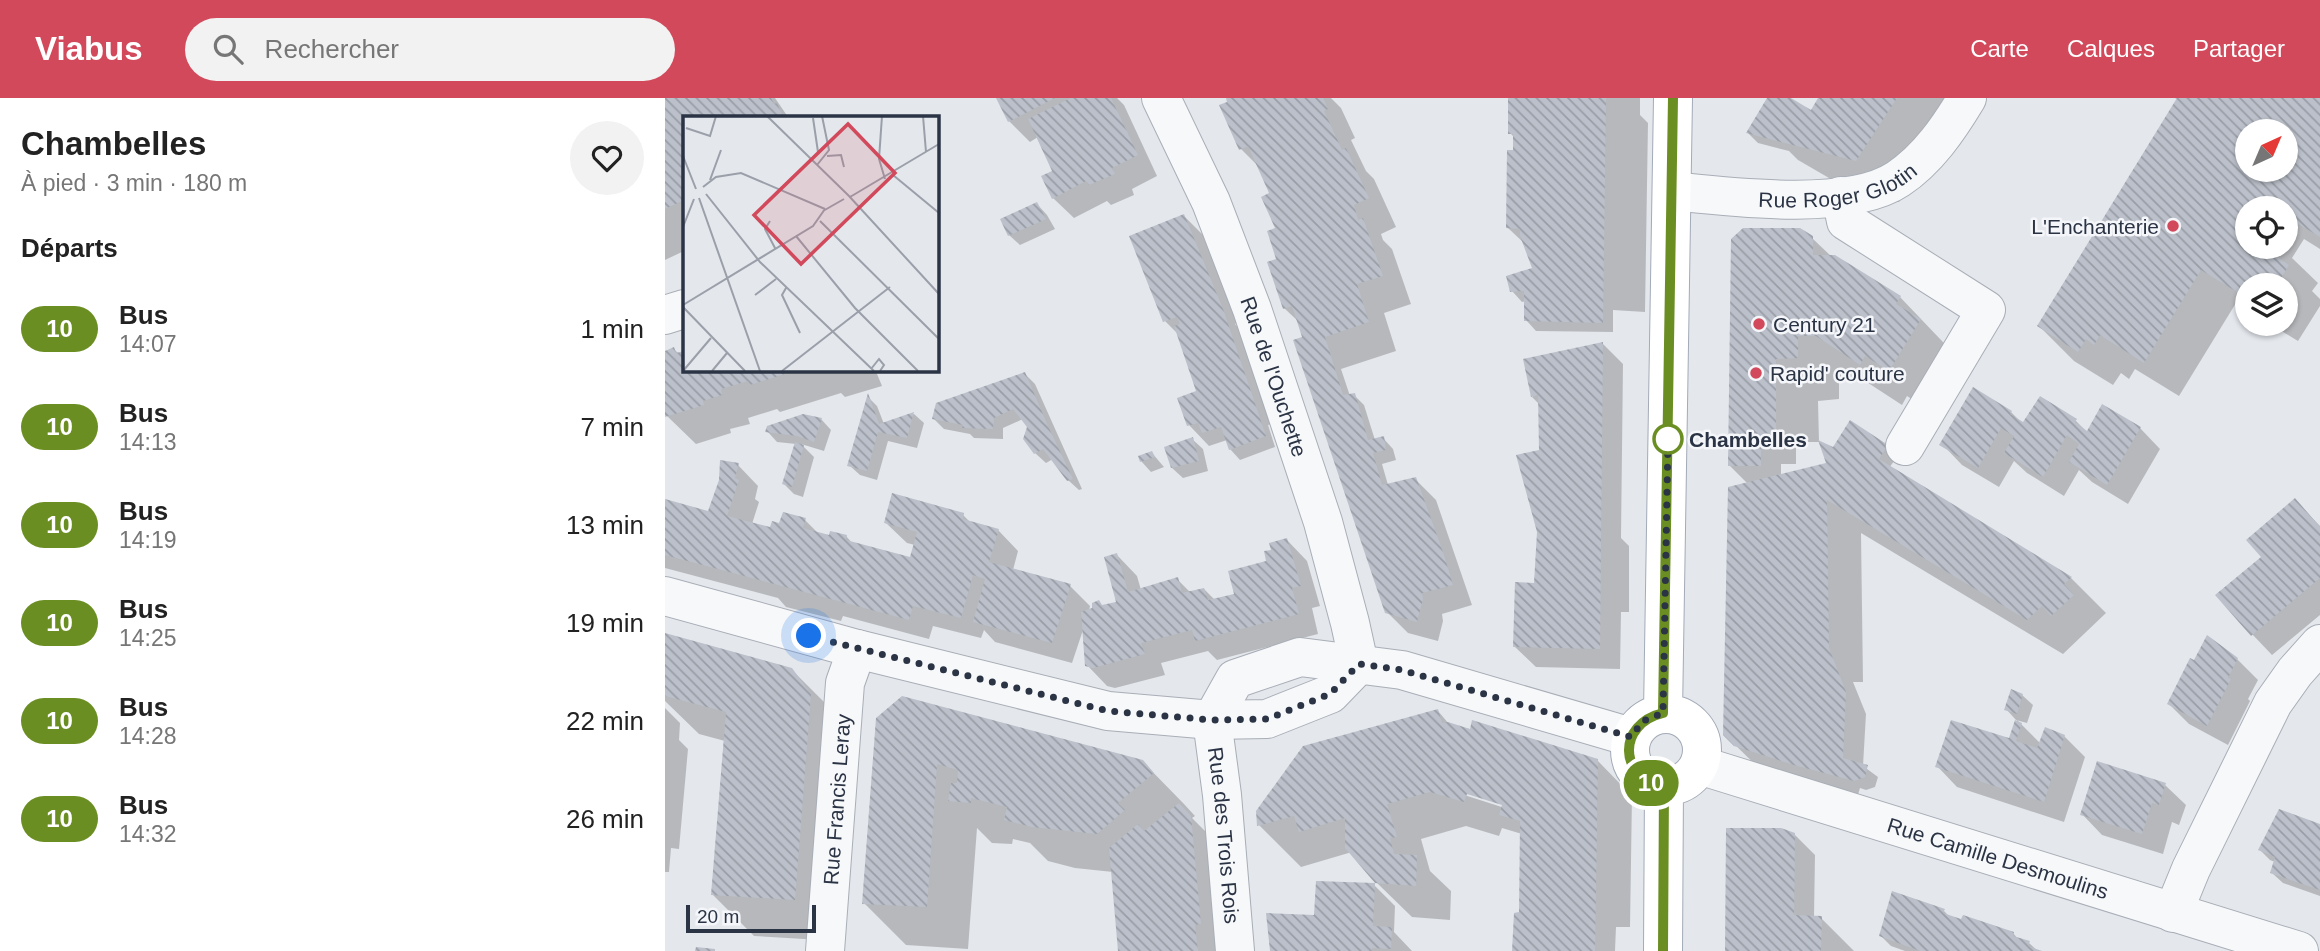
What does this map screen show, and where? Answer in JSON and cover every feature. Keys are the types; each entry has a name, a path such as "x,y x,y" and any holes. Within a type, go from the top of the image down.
{"main road":[{"path":"1663,713 1673,98"},
{"path":"1663,713 1683,718 1692,724 1702,743 1699,765 1694,772 1682,783 1664,786 1643,778 1630,760 1631,737 1643,721 1663,713"},
{"path":"1663,951 1664,786"}],"street":[{"name":"Rue de l'Ouchette","path":"1160,98 1211,202 1252,309 1323,522 1359,664"},
{"name":"Rue Roger Glotin","path":"1672,191 1789,200 1866,192 1896,181 1922,160 1967,98"},
{"path":"1841,196 1846,221 1986,310 1905,446"},
{"path":"665,315 683,309"},
{"path":"665,596 857,649 1108,711 1212,720 1235,679 1300,657 1402,670 1631,737"},
{"path":"2173,913 2191,869 2273,703 2295,672 2320,644"},
{"name":"Rue Francis Leray","path":"825,951 845,683 857,649"},
{"name":"Rue des Trois Rois","path":"1212,720 1235,951"},
{"name":"Rue Camille Desmoulins","path":"1699,765 2288,950"}],"building":[{"path":"665,98 771,98 774,104 777,103 783,116 683,116 683,200 665,209"},
{"path":"996,98 1055,98 1008,122"},
{"path":"1071,98 1111,98 1138,155 1112,168 1115,174 1089,185 1086,181 1052,199 1041,176 1052,171 1028,119"},
{"path":"1226,98 1323,98 1328,109 1324,111 1342,150 1346,148 1369,198 1354,205 1358,220 1363,218 1383,276 1357,284 1369,322 1325,337 1343,395 1355,393 1368,440 1384,436 1386,450 1373,453 1382,485 1416,477 1444,555 1453,585 1422,593 1417,622 1385,613 1293,340 1302,337 1292,306 1283,309 1267,262 1276,259 1267,231 1275,228 1261,197 1269,193 1248,146 1239,150 1219,105 1227,102"},
{"path":"1508,98 1606,98 1603,323 1524,321 1524,291 1510,292 1506,276 1532,268 1520,229 1506,228 1507,150 1513,150 1513,134 1508,134"},
{"path":"1767,98 1791,98 1811,110 1818,98 1897,98 1856,161 1746,133"},
{"name":"L'Enchanterie","path":"2177,98 2320,98 2320,237 2298,224 2298,196 2235,196 2235,259 2280,259 2289,265 2284,273 2235,273 2235,291 2201,270 2144,363 2100,335 2094,345 2086,339 2078,352 2037,326"},
{"path":"1037,202 1046,219 1008,236 1000,219"},
{"path":"1184,214 1223,309 1266,436 1229,450 1221,427 1202,433 1198,423 1187,426 1177,398 1196,391 1174,326 1180,324 1177,317 1163,322 1129,236"},
{"path":"1743,228 1800,228 1813,236 1813,255 1835,255 1901,296 1896,304 1921,319 1889,371 1865,356 1860,365 1816,336 1798,336 1798,358 1776,359 1776,444 1761,444 1761,466 1728,466 1731,239"},
{"path":"1603,342 1600,649 1513,647 1515,582 1534,583 1537,532 1516,455 1539,450 1538,395 1531,397 1523,359"},
{"path":"674,347 676,353 683,351 683,371 794,371 750,385 748,381 721,389 722,395 703,401 704,405 665,417 665,351"},
{"path":"1025,372 1073,479 1067,481 1043,449 1034,454 1023,439 1027,427 1013,409 994,418 993,429 962,428 963,425 932,419 936,403"},
{"path":"1973,387 2012,411 2010,414 2023,422 2040,396 2077,419 2075,422 2087,431 2102,404 2141,427 2107,485 2069,462 2079,444 2067,435 2043,477 2004,453 2014,436 2001,428 1978,468 1939,445"},
{"path":"868,393 879,424 914,412 907,438 878,432 867,471 847,466"},
{"path":"803,414 822,418 814,442 797,436 765,432 767,426"},
{"path":"1850,420 1888,445 1879,459 2072,577 2064,584 2074,595 2051,616 2042,606 2027,620 1827,500 1829,648 1846,692 1843,758 1868,765 1865,777 1854,781 1734,746 1723,735 1728,487 1826,463 1818,440 1833,447"},
{"path":"1193,437 1199,461 1171,468 1164,447"},
{"path":"795,442 804,445 792,487 782,484"},
{"path":"1152,451 1155,457 1140,462 1138,456"},
{"path":"720,460 739,463 735,478 739,480 727,516 770,527 772,521 779,523 783,512 806,518 803,528 829,535 830,531 847,535 846,540 910,557 917,532 884,523 892,493 964,513 963,519 999,529 989,562 1071,584 1052,643 973,622 985,579 973,575 961,618 913,606 909,620 665,555 665,499 708,511 719,480"},
{"path":"2295,498 2320,527 2320,578 2251,636 2215,595 2261,557 2246,540"},
{"path":"1287,538 1301,586 1292,588 1299,614 1195,641 1192,630 1141,643 1145,654 1093,668 1085,666 1081,612 1092,608 1092,603 1099,600 1102,605 1116,602 1104,557 1117,553 1128,592 1178,577 1182,593 1204,588 1208,600 1234,594 1228,571 1266,561 1264,551 1271,550 1269,543"},
{"path":"665,633 792,668 811,694 795,900 711,895 726,712 665,696"},
{"path":"2207,635 2238,658 2228,678 2231,679 2207,726 2167,704 2190,658 2194,660"},
{"path":"2011,689 2023,694 2017,714 2004,710"},
{"path":"902,696 1143,760 1154,773 1118,803 1125,810 1097,834 1032,827 1004,820 1007,807 971,798 971,803 948,801 951,783 957,783 958,770 937,764 927,907 862,904 876,718"},
{"path":"1438,709 1442,723 1448,722 1470,729 1472,720 1598,759 1595,951 1512,951 1514,913 1519,912 1520,821 1499,815 1502,805 1467,794 1464,802 1430,792 1387,804 1397,837 1390,838 1394,854 1417,855 1416,886 1375,883 1345,848 1345,818 1299,832 1294,816 1257,826 1256,811 1303,746"},
{"path":"1951,720 2009,738 2015,720 2022,723 2016,741 2037,748 2045,727 2065,735 2044,802 1935,767"},
{"path":"2097,761 2166,783 2159,805 2152,803 2142,834 2080,815"},
{"path":"1179,803 1191,816 1201,924 1195,925 1198,951 1118,951 1109,848 1138,824 1144,831"},
{"path":"2279,809 2320,824 2320,890 2270,873 2275,857 2258,850"},
{"path":"1726,828 1781,828 1795,833 1794,915 1822,916 1821,951 1725,951"},
{"path":"1316,881 1375,883 1373,926 1392,927 1391,949 1270,951 1266,913 1314,915"},
{"path":"1892,891 1945,909 1943,913 1961,919 1963,915 2014,932 2013,936 2030,941 2028,946 2042,951 1920,951 1879,936"},
{"path":"696,947 715,949 715,951 695,951"}],"bus line":[{"name":"10","path":"1663,951 1664,786 1653,784 1635,770 1630,760 1629,748 1636,728 1652,715 1663,713 1673,98"}],"place":[{"name":"L'Enchanterie","path":"2173,226"},
{"name":"Century 21","path":"1759,324"},
{"name":"Rapid' couture","path":"1756,373"},
{"name":"Chambelles","path":"1668,439"}],"route":[{"path":"809,636 1108,711 1212,720 1267,719 1330,694 1359,664 1402,670 1631,737 1643,721 1652,715 1663,713 1668,439"}]}
